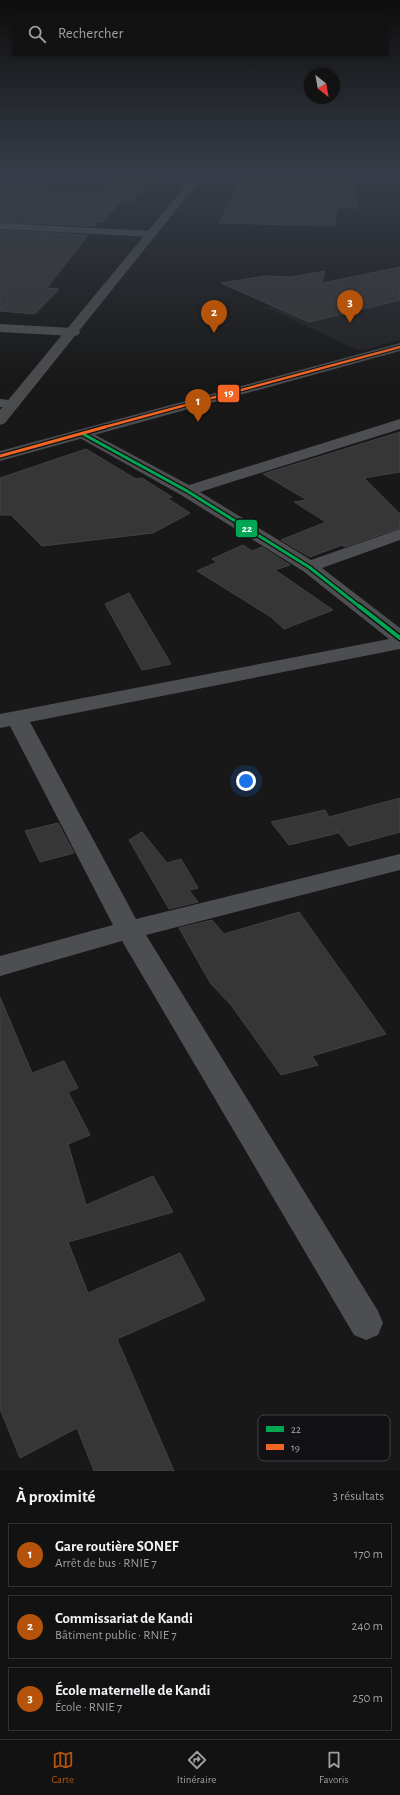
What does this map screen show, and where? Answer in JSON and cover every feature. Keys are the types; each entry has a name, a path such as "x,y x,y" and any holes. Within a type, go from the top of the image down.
{"main road":[{"path":"0,420 7,403 73,332 145,243"},
{"path":"0,456 400,347"}],"street":[{"path":"0,328 73,332"},
{"path":"187,491 400,424"},
{"path":"83,434 187,491 309,567 400,638"},
{"path":"309,567 400,534"},
{"path":"366,1323 129,930 9,720 400,643"},
{"path":"0,966 129,930 400,862"}],"shaded area":[{"path":"400,280 400,340 360,351 265,307"}],"building":[{"path":"0,243 82,243 47,288 59,289 35,314 0,311"},
{"path":"400,267 400,300 309,322 221,283 266,276 289,277 325,271 322,283"},
{"path":"400,432 400,472 364,478 400,514 400,528 345,547 342,545 310,557 281,540 326,522 294,502 307,500 263,474"},
{"path":"86,449 136,479 142,478 172,497 167,498 190,513 153,533 42,546 11,515 0,515 0,478"},
{"path":"243,545 252,551 262,547 290,565 275,570 333,610 284,629 271,617 197,571 217,562 212,559"},
{"path":"129,593 171,664 142,670 105,604"},
{"path":"400,798 400,832 349,846 336,829 338,833 289,845 271,822 325,810 329,817"},
{"path":"58,823 74,853 40,862 25,831"},
{"path":"142,832 167,863 181,859 198,888 189,890 198,902 169,909 129,840"},
{"path":"299,912 386,1034 312,1056 318,1065 281,1075 231,1005 211,984 179,928 212,920 224,934"},
{"path":"0,997 32,1073 64,1061 78,1088 68,1092 90,1135 68,1144 86,1205 153,1176 173,1212 68,1242 88,1293 180,1253 205,1300 117,1339 174,1471 94,1471 77,1428 20,1458 0,1409"}],"transit line":[{"name":"19","path":"0,456 400,347"},
{"name":"22","path":"83,434 187,491 309,567 400,638"}],"place":[{"name":"École maternelle de Kandi","path":"350,323"},
{"name":"Commissariat de Kandi","path":"214,333"},
{"name":"Gare routière SONEF","path":"198,422"}]}
